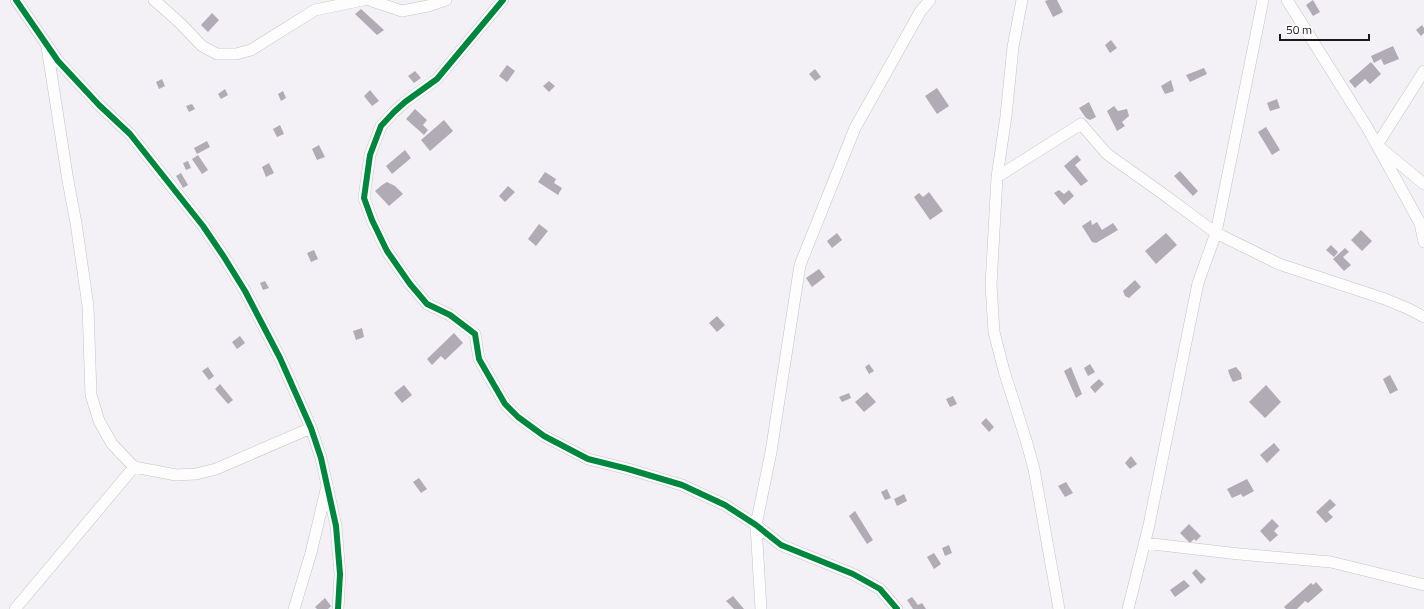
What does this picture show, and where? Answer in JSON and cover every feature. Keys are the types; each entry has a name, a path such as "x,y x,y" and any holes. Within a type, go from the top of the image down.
{"street":[{"path":"16,0 58,60 99,105 130,134 199,221 224,256 245,291 280,358 311,428 321,458 336,526 340,574 338,609"},
{"path":"154,0 180,23 202,46 217,54 236,54 251,50 315,10 363,0"},
{"path":"369,0 402,11 428,6 446,0"},
{"path":"503,0 437,79 394,112 381,126 370,155 364,198 372,220 387,252 427,304 450,315 475,334 479,359 505,404 518,418 544,436 588,459 682,485 725,504 756,525 781,545 853,574 880,589 897,609"},
{"path":"761,609 756,525 771,452 800,265 855,128 920,12 930,0"},
{"path":"1022,0 1013,47 1006,116 997,177 991,285 994,332 1004,371 1034,469 1059,609"},
{"path":"1128,609 1149,525 1198,283 1216,233 1263,0"},
{"path":"1286,0 1377,145 1420,223 1424,242"},
{"path":"47,44 88,306 90,395 99,422 112,444 134,467 176,476 196,474 216,469 311,428"},
{"path":"1377,145 1424,71"},
{"path":"997,177 1081,124 1106,154 1216,233 1279,264 1385,299 1424,317"},
{"path":"1377,145 1424,184"},
{"path":"15,609 134,467"},
{"path":"294,609 311,553 327,486"},
{"path":"1144,543 1239,554 1330,562 1424,585"}],"building":[{"path":"1057,0 1063,12 1053,17 1045,1"},
{"path":"1313,0 1320,12 1313,16 1306,5"},
{"path":"361,9 384,30 377,35 355,14"},
{"path":"212,13 219,20 208,32 201,25"},
{"path":"1422,25 1424,28 1424,33 1421,36 1416,30"},
{"path":"1111,40 1117,48 1110,53 1105,45"},
{"path":"1393,46 1399,59 1384,65 1381,59 1374,63 1371,56"},
{"path":"1371,62 1381,74 1370,84 1365,79 1355,88 1349,81"},
{"path":"507,65 515,71 507,82 499,76"},
{"path":"1204,68 1207,74 1190,82 1186,75"},
{"path":"815,69 821,77 815,81 809,74"},
{"path":"415,71 421,78 414,83 408,76"},
{"path":"162,79 165,86 159,89 156,82"},
{"path":"1171,80 1174,91 1165,94 1161,86"},
{"path":"549,81 555,86 549,92 543,86"},
{"path":"937,88 949,106 937,114 925,96"},
{"path":"225,89 228,95 221,99 218,94"},
{"path":"370,90 379,101 372,106 364,96"},
{"path":"283,91 286,98 281,101 278,94"},
{"path":"1277,99 1280,108 1270,111 1267,103"},
{"path":"1089,102 1096,117 1090,120 1086,118 1079,108"},
{"path":"192,104 195,109 189,112 186,106"},
{"path":"1114,106 1118,111 1127,109 1129,116 1122,122 1125,126 1117,131 1107,111"},
{"path":"415,109 427,120 423,125 428,130 424,135 406,119"},
{"path":"444,120 453,131 430,151 421,140"},
{"path":"280,125 284,134 277,137 273,129"},
{"path":"1266,127 1280,150 1272,155 1258,132"},
{"path":"207,141 210,147 197,154 194,148"},
{"path":"319,145 325,157 317,160 312,149"},
{"path":"405,150 411,158 392,174 386,166"},
{"path":"198,155 208,170 202,174 192,159"},
{"path":"1077,155 1081,160 1075,165 1088,181 1081,186 1064,166"},
{"path":"188,161 191,168 186,170 183,163"},
{"path":"269,163 274,173 266,177 262,167"},
{"path":"1180,171 1198,191 1193,196 1174,176"},
{"path":"545,172 556,179 554,183 562,188 558,195 538,182"},
{"path":"181,173 188,185 183,188 176,176"},
{"path":"387,182 395,186 403,194 389,206 375,191"},
{"path":"508,186 515,192 505,202 499,196"},
{"path":"1059,190 1064,194 1069,190 1074,196 1064,205 1054,193"},
{"path":"929,192 943,211 930,220 914,197 919,193 923,197"},
{"path":"1091,220 1092,225 1097,222 1102,230 1113,223 1118,230 1096,243 1092,242 1082,226"},
{"path":"539,224 548,231 536,246 528,239"},
{"path":"1361,230 1372,241 1362,251 1351,240"},
{"path":"837,233 842,240 832,248 827,241"},
{"path":"1166,233 1177,245 1156,264 1145,251"},
{"path":"1331,245 1338,252 1334,257 1326,250"},
{"path":"1345,248 1349,252 1343,257 1351,265 1344,271 1333,259"},
{"path":"314,250 318,259 311,262 307,253"},
{"path":"819,269 825,277 812,287 806,278"},
{"path":"1135,280 1141,287 1129,298 1125,296 1123,291"},
{"path":"265,281 269,288 263,290 260,283"},
{"path":"717,316 725,325 717,332 709,323"},
{"path":"362,328 364,337 356,340 353,331"},
{"path":"454,333 463,343 445,360 441,356 432,365 427,359"},
{"path":"240,336 245,343 237,349 232,342"},
{"path":"869,364 874,371 869,374 865,367"},
{"path":"1090,364 1095,372 1088,376 1084,368"},
{"path":"208,367 214,376 209,380 202,371"},
{"path":"1071,367 1082,394 1076,398 1064,371"},
{"path":"1236,367 1241,373 1242,379 1233,382 1228,370"},
{"path":"1390,375 1398,390 1390,394 1383,379"},
{"path":"1099,379 1104,384 1095,393 1090,387"},
{"path":"220,384 233,400 228,404 215,389"},
{"path":"404,385 412,395 402,403 394,393"},
{"path":"1266,385 1281,402 1265,418 1249,402"},
{"path":"867,392 876,402 864,412 855,402"},
{"path":"849,393 851,398 842,402 839,397"},
{"path":"953,396 957,404 950,407 946,399"},
{"path":"986,418 994,427 989,432 981,423"},
{"path":"1274,443 1280,450 1267,463 1260,455"},
{"path":"1131,456 1137,464 1130,469 1125,463"},
{"path":"419,478 427,489 421,493 413,482"},
{"path":"1247,479 1254,491 1243,497 1241,494 1232,498 1227,489"},
{"path":"1066,482 1073,493 1065,497 1058,486"},
{"path":"887,489 891,498 885,500 881,492"},
{"path":"904,494 907,501 897,506 894,499"},
{"path":"1330,499 1336,505 1328,512 1333,517 1326,523 1316,512"},
{"path":"855,511 873,540 867,544 849,516"},
{"path":"1272,519 1279,526 1274,531 1278,535 1270,542 1260,531"},
{"path":"1189,524 1201,536 1196,541 1194,539 1190,543 1180,533"},
{"path":"949,545 952,553 945,556 942,548"},
{"path":"934,553 941,564 934,569 927,557"},
{"path":"1196,569 1206,579 1201,584 1192,573"},
{"path":"1184,580 1190,586 1175,597 1170,590"},
{"path":"1316,582 1323,590 1308,603 1305,601 1297,609 1286,609 1284,607 1311,583 1313,585"},
{"path":"733,596 744,609 734,609 726,601"},
{"path":"912,597 918,605 922,603 926,609 913,609 907,600"},
{"path":"325,598 331,606 328,609 317,609 315,607"}],"cycle path":[{"path":"16,0 58,61 99,105 130,134 203,226 245,291 280,358 311,428 321,458 336,526 340,574 338,609"},
{"path":"503,0 437,79 405,102 381,126 370,155 364,198 372,220 387,251 410,284 427,304 450,315 475,334 479,359 505,404 518,417 544,436 588,459 682,485 725,505 756,525 781,545 853,574 880,589 897,609"}]}
